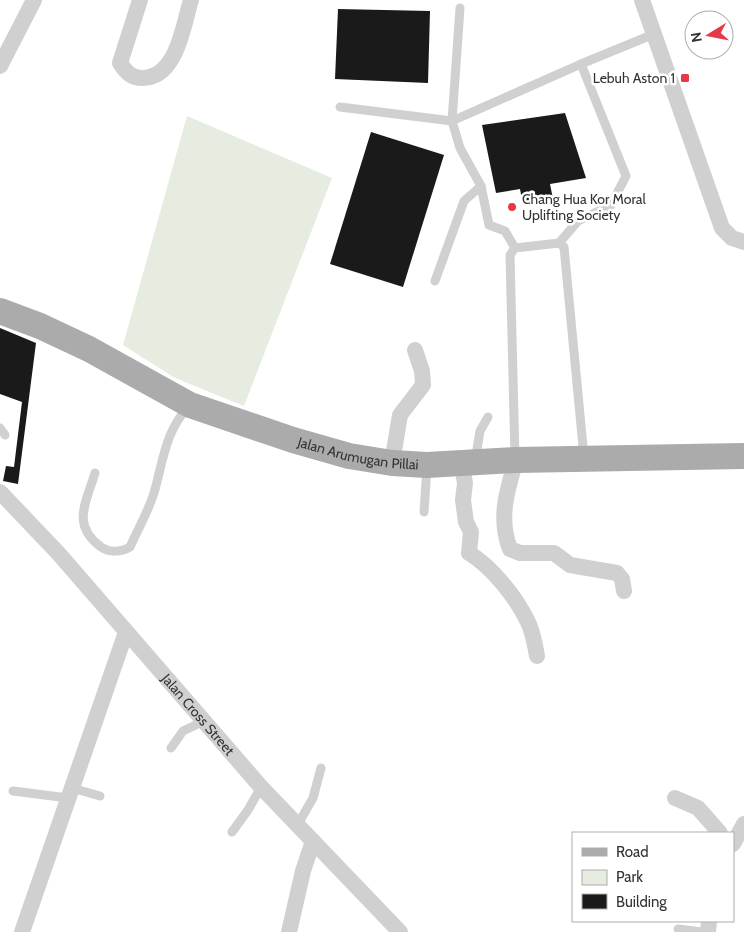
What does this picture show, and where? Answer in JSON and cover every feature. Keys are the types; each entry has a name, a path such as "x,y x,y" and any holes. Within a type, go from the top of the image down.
{"main road":[{"name":"Jalan Arumugan Pillai","path":"0,311 40,326 89,349 190,405 293,440 349,456 427,466 516,460 744,456"}],"street":[{"path":"0,66 34,0"},
{"path":"140,0 120,63 127,73 139,78 152,77 162,71 174,57 190,0"},
{"path":"642,0 722,228 738,240"},
{"path":"392,463 400,415 422,385 422,371 415,350"},
{"path":"516,460 503,514 505,538 510,549 520,553 554,553 570,565 617,573 622,579 624,591"},
{"path":"469,464 464,500 466,522 471,532 469,553 489,571 518,605 528,622 537,656"},
{"name":"Jalan Cross Street","path":"0,492 59,554 261,788 400,932"},
{"path":"22,932 126,632"},
{"path":"675,798 698,808 719,832"},
{"path":"289,932 303,871 313,842"}],"lane":[{"path":"460,8 452,120 460,148 481,186 489,225 505,231 515,248"},
{"path":"340,107 452,120 654,34"},
{"path":"515,248 559,243 578,221 611,205 626,176 581,64"},
{"path":"435,281 464,201 481,186"},
{"path":"559,243 564,248 584,460"},
{"path":"515,248 509,261 516,460"},
{"path":"95,473 82,518 87,534 104,549 123,551 130,547 153,494 171,432 178,419 190,405"},
{"path":"469,464 480,431 488,417"},
{"path":"424,512 427,466"},
{"path":"171,748 183,731 204,722"},
{"path":"297,826 313,798 321,768"},
{"path":"232,832 261,788"},
{"path":"13,791 100,796"},
{"path":"678,929 702,932"}],"green space":[{"path":"187,116 332,178 244,406 175,378 123,345"}],"building":[{"path":"338,9 430,11 428,83 335,79"},
{"path":"565,113 586,178 550,184 553,199 523,205 520,189 496,193 482,125"},
{"path":"371,132 444,155 403,287 330,264"},
{"path":"0,328 36,343 18,484 3,481 6,466 14,467 22,402 0,394"}],"place":[{"name":"Lebuh Aston 1","path":"685,78"},
{"name":"Chang Hua Kor Moral Uplifting Society","path":"512,207"}]}
